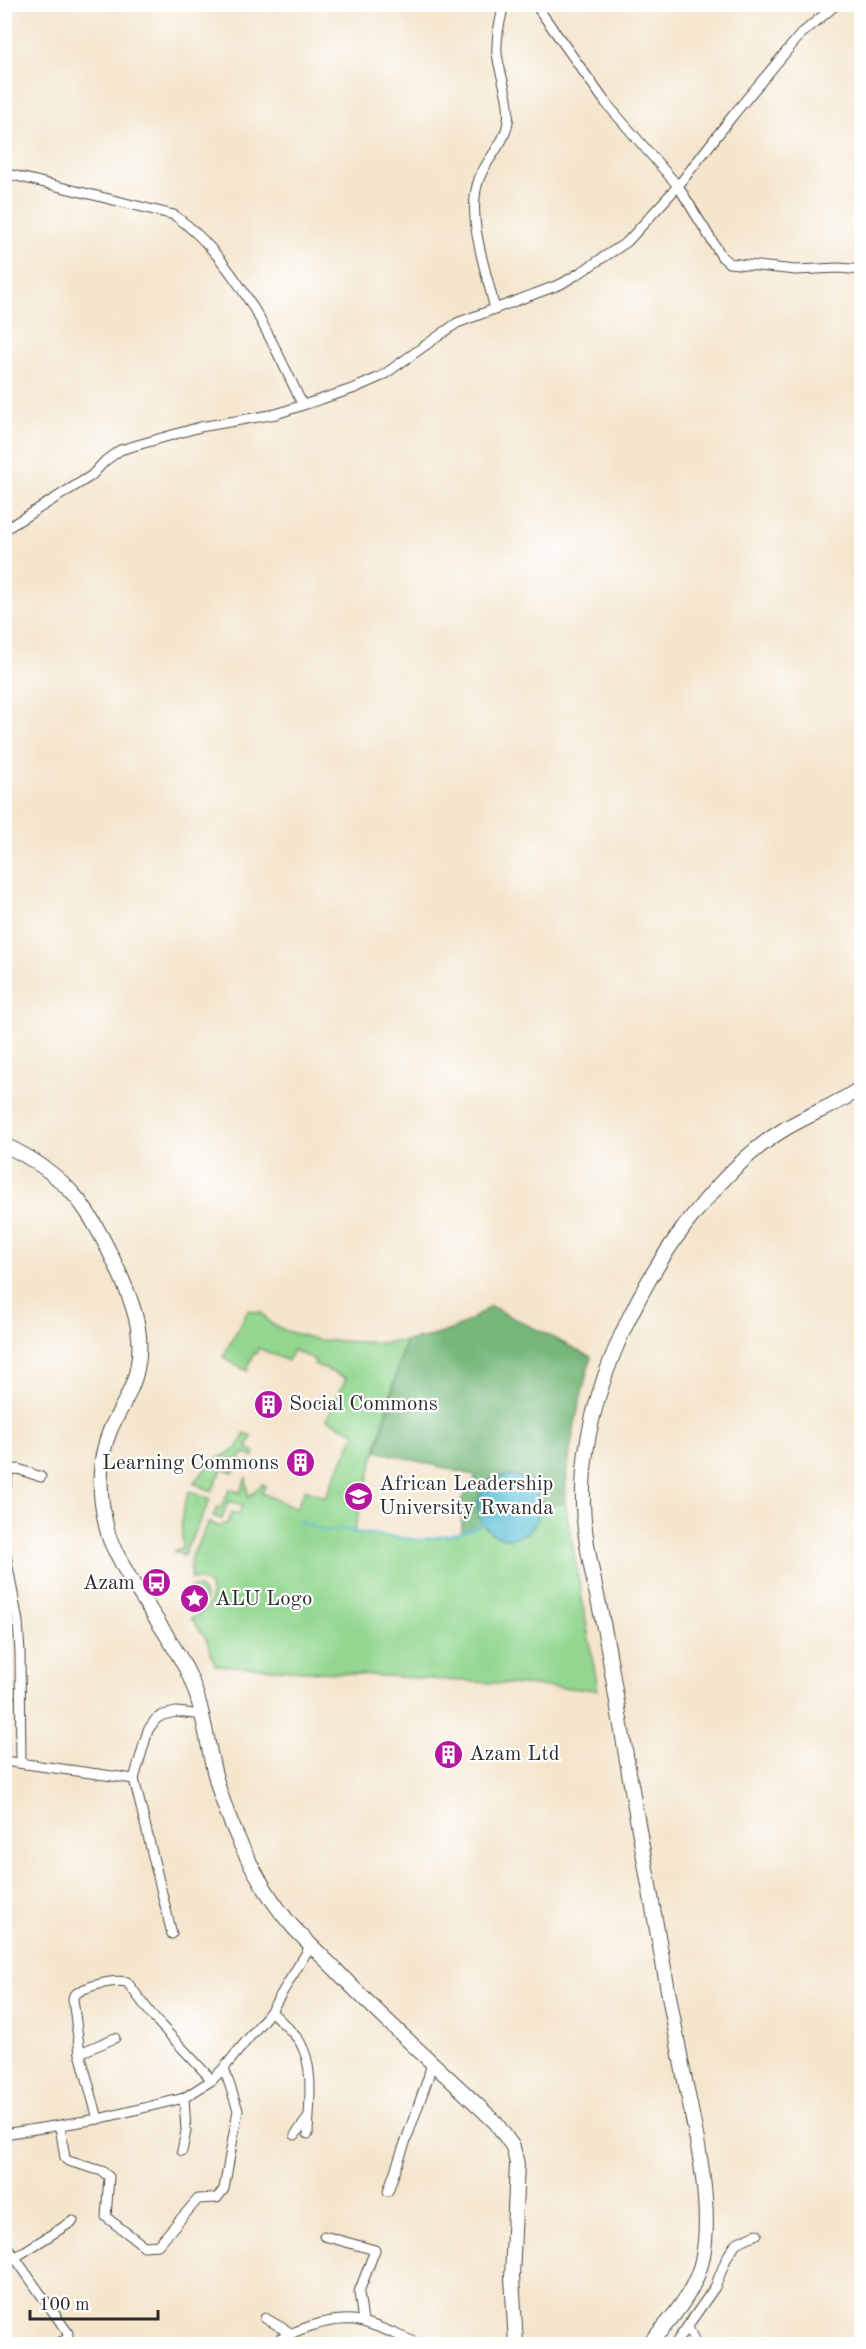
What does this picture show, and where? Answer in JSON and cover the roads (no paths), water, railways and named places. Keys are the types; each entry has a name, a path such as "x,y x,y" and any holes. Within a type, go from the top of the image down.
{"main road":[{"path":"648,2344 678,2310 696,2276 702,2260 706,2214 700,2163 648,1890 585,1525 583,1488 588,1439 596,1406 636,1304 679,1233 719,1185 772,1137 847,1098 861,1088"},
{"path":"847,1098 861,1096"},
{"path":"4,1145 33,1159 74,1194 90,1215 124,1285 135,1315 139,1340 138,1363 126,1400 110,1431 100,1483 102,1511 111,1542 188,1674 204,1715 223,1804 239,1842 264,1887 293,1927 361,1997 496,2123 513,2147 517,2164 512,2277 516,2344"}],"street":[{"path":"495,310 476,228 475,205 476,188 480,176 498,146 508,121 497,56 497,39 504,4"},
{"path":"536,4 606,103 678,186 722,257 729,263 796,270 839,268 861,270"},
{"path":"4,530 92,476 105,461 120,450 200,427 276,414 355,388 382,376 457,323 561,284 627,242 678,186 801,34 837,4"},
{"path":"4,173 165,212 174,215 193,228 210,245 272,340 302,404"},
{"path":"4,1497 10,1470 18,1469 41,1477"},
{"path":"4,1544 18,1622 21,1763"},
{"path":"172,1934 134,1779 148,1730 156,1719 176,1712 204,1715"},
{"path":"4,1761 134,1779"},
{"path":"4,2134 99,2119 184,2098 212,2080 224,2068 271,2011 311,1945"},
{"path":"99,2119 80,2053 74,1995 81,1990 119,1981 127,1982 154,2019 212,2080"},
{"path":"271,2011 300,2043 307,2063 310,2089 308,2134"},
{"path":"80,2053 115,2038"},
{"path":"388,2191 432,2061"},
{"path":"60,2126 65,2158 68,2161 102,2171 109,2177 106,2217 144,2246 158,2245 198,2199 217,2198 224,2188 238,2109 224,2068"},
{"path":"182,2151 186,2131 184,2098"},
{"path":"295,2135 308,2118"},
{"path":"14,2258 74,2221"},
{"path":"675,2344 715,2287 727,2257 736,2243 757,2234"},
{"path":"324,2236 377,2247 359,2292 363,2322"},
{"path":"4,2242 68,2333 67,2338 56,2344"},
{"path":"265,2318 291,2333"},
{"path":"273,2344 291,2333 335,2321 354,2319 420,2344"},
{"path":"688,2328 696,2344"}],"water":[{"path":"503,1476 515,1476 531,1485 538,1495 540,1507 538,1519 531,1529 515,1538 503,1538 492,1533 483,1524 478,1513 478,1501 483,1490 492,1481"}],"waterway":[{"path":"298,1521 327,1532 340,1528 354,1532 419,1540 462,1533 483,1524"}],"place":[{"name":"Social Commons","path":"268,1404"},
{"name":"Learning Commons","path":"300,1463"},
{"name":"African Leadership University Rwanda","path":"358,1496"},
{"name":"Azam","path":"156,1583"},
{"name":"ALU Logo","path":"194,1599"},
{"name":"Azam Ltd","path":"448,1754"}]}
